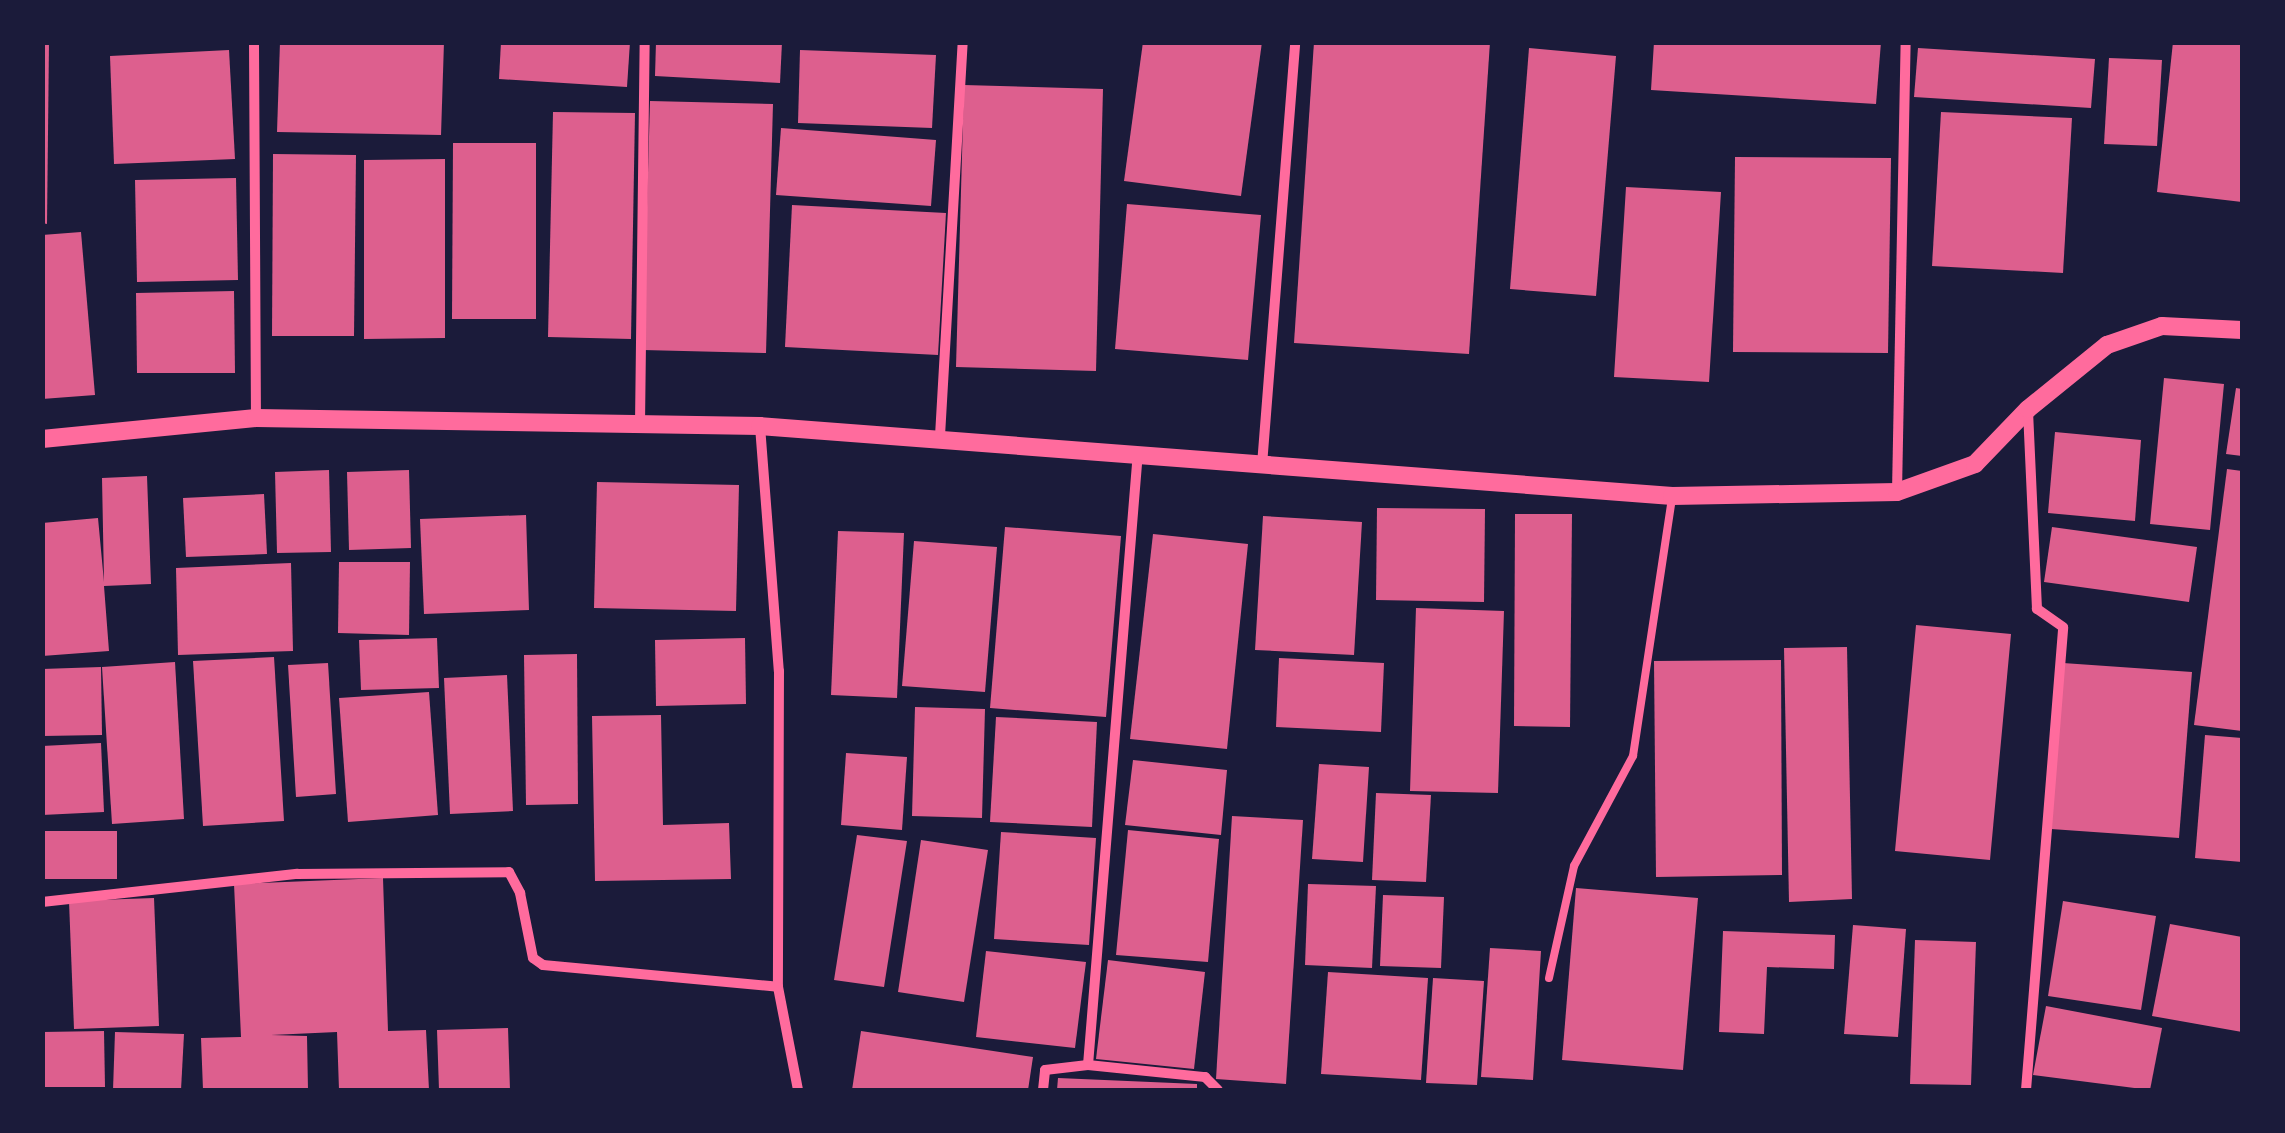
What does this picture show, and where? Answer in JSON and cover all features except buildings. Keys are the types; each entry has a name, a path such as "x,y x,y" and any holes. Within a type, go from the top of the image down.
{"street":[{"path":"254,42 256,418"},
{"path":"640,424 645,42"},
{"path":"940,436 963,42"},
{"path":"1262,467 1296,42"},
{"path":"1897,492 1906,42"},
{"path":"42,439 256,418 760,426 1138,451 1262,467 1672,496 1897,492 1974,464 2028,409 2106,344 2162,326 2242,330"},
{"path":"2026,1090 2064,627 2037,609 2028,409"},
{"path":"760,426 779,671 778,987 798,1090"},
{"path":"1088,1065 1138,451"},
{"path":"42,902 297,874 509,872 520,893 533,958 543,965 778,987"},
{"path":"1043,1090 1045,1070 1088,1065 1205,1077 1218,1090"}],"lane":[{"path":"1548,978 1574,866 1633,756 1672,496"}]}
